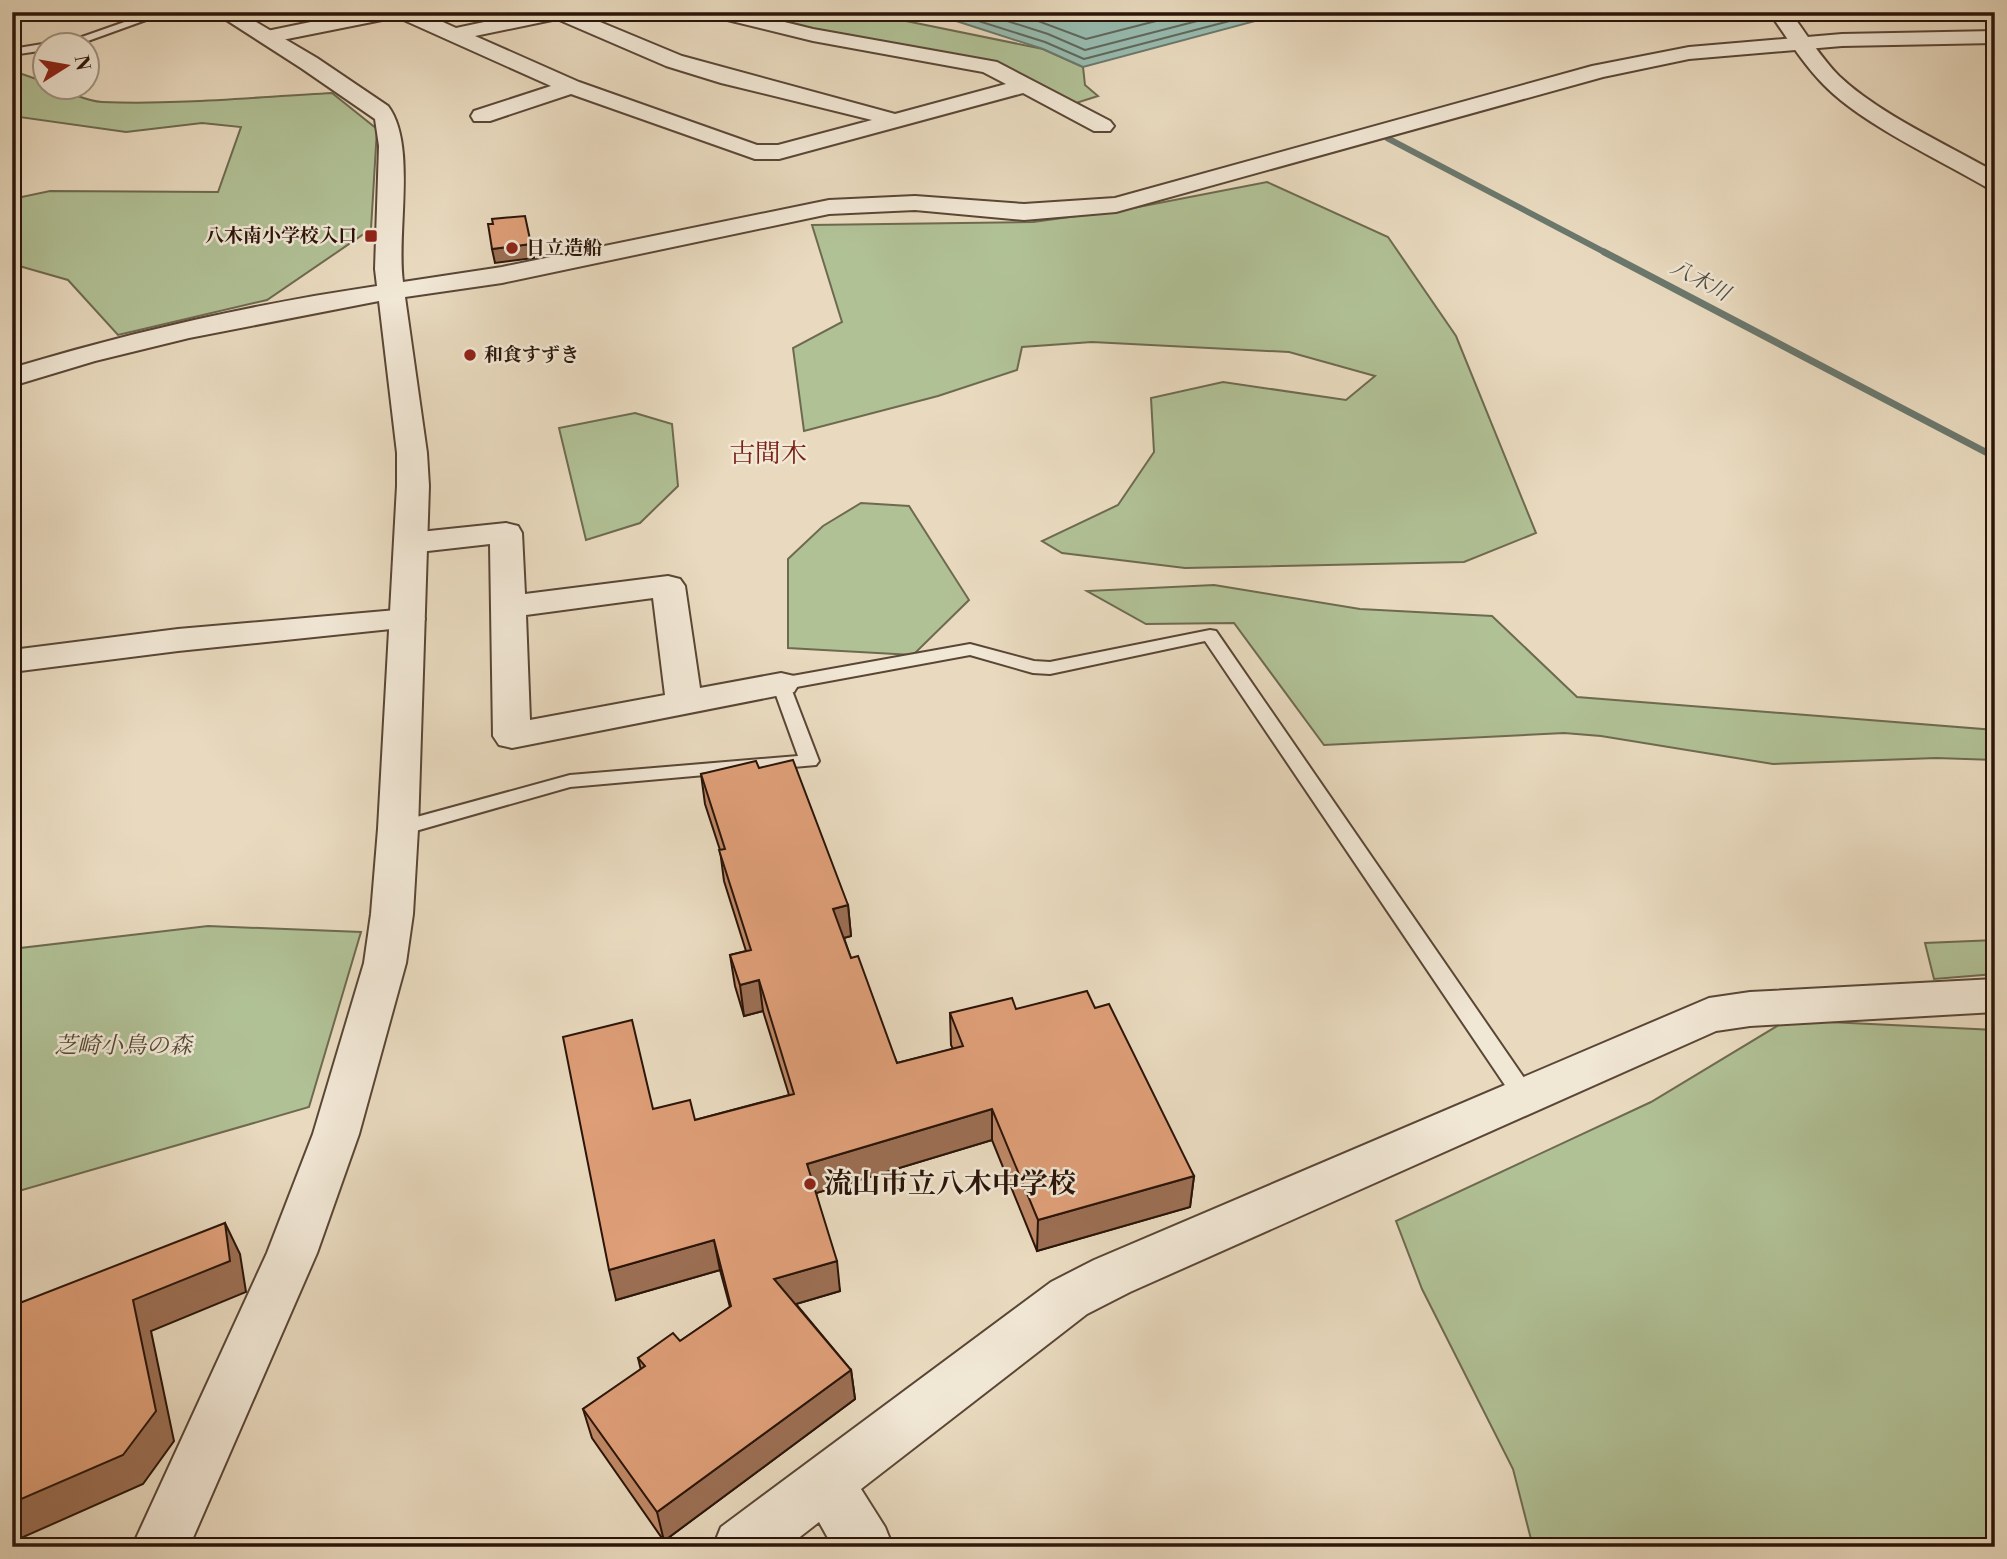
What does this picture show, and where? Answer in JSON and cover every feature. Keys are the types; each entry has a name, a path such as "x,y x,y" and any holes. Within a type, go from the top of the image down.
{"street":[{"path":"160,1547 292,1254 337,1134 385,963 392,914 398,829 408,620 412,453 391,290 387,232 391,146 386,119 380,111 224,12"},
{"path":"267,37 391,12"},
{"path":"403,12 571,87 755,152 779,152 1026,86"},
{"path":"453,35 560,12 674,61 729,78 880,115 892,121"},
{"path":"718,12 813,34 989,67 1102,126"},
{"path":"1779,12 1829,78 1847,94 1953,160 1995,182"},
{"path":"12,376 137,342 391,290 502,275 829,207 915,203 1024,212 1116,205 1611,69 1689,53 1804,43 1995,37"},
{"path":"482,116 571,87"},
{"path":"410,543 506,533 512,736 781,684"},
{"path":"508,607 668,586 684,703"},
{"path":"12,661 178,640 408,620"},
{"path":"741,1547 1069,1298 1112,1276 1523,1094 1709,1015 1750,1009 1995,995"},
{"path":"826,1482 865,1547"}],"lane":[{"path":"102,35 163,12"},
{"path":"12,52 32,49"},
{"path":"398,829 570,781 808,761 781,684 970,649 1033,667 1050,668 1210,635 1523,1094"}],"green space":[{"path":"736,12 862,12 1043,49 1083,67 1085,85 1098,96 1073,104 991,64 797,27"},
{"path":"12,73 32,77 32,102 189,102 332,93 377,129 371,229 267,300 118,335 68,280 12,264 12,199 50,191 218,192 241,127 202,123 126,132 12,116"},
{"path":"1267,182 1388,237 1456,336 1536,533 1464,562 1185,568 1062,553 1042,541 1118,505 1154,452 1151,398 1223,382 1346,400 1375,376 1289,352 1092,342 1022,347 1017,370 938,396 804,431 793,348 842,322 812,225 1033,222 1128,209"},
{"path":"635,413 672,424 678,486 640,523 586,540 559,428"},
{"path":"861,503 909,506 969,600 913,655 788,648 788,559 823,526"},
{"path":"1214,585 1360,609 1492,616 1577,697 1995,730 1995,760 1936,758 1773,764 1601,736 1564,733 1324,745 1234,623 1146,624 1087,591"},
{"name":"芝崎小鳥の森","path":"208,926 361,932 309,1107 12,1193 12,949"},
{"path":"1995,940 1995,974 1934,979 1925,943"},
{"path":"1787,1020 1995,1030 1995,1547 1533,1547 1513,1469 1422,1289 1396,1221 1651,1102"}],"water":[{"path":"916,12 1289,12 1083,67 1043,49 950,19"}],"building":[{"path":"525,216 531,244 492,249 488,224 493,224 492,219"},
{"path":"793,760 848,905 833,909 851,958 858,956 897,1063 963,1046 950,1013 1012,998 1016,1009 1087,991 1095,1008 1109,1004 1194,1176 1038,1220 992,1109 807,1164 837,1261 774,1279 851,1370 657,1512 583,1409 645,1366 638,1358 673,1333 680,1341 731,1306 714,1240 609,1270 563,1037 632,1020 653,1109 690,1100 695,1120 794,1094 759,980 740,985 730,955 751,950 719,850 725,849 701,774 756,761 759,768"},
{"path":"225,1223 230,1261 133,1300 156,1411 123,1455 12,1503 12,1306"}],"waterway":[{"name":"八木川","path":"1387,138 1608,254"},
{"name":"八木川","path":"1604,252 1995,457"}],"place":[{"name":"八木南小学校入口","path":"371,236"},
{"name":"日立造船","path":"512,248"},
{"name":"和食すずき","path":"470,355"},
{"name":"流山市立八木中学校","path":"810,1184"}],"district":[{"name":"古間木","path":"768,454"}]}
